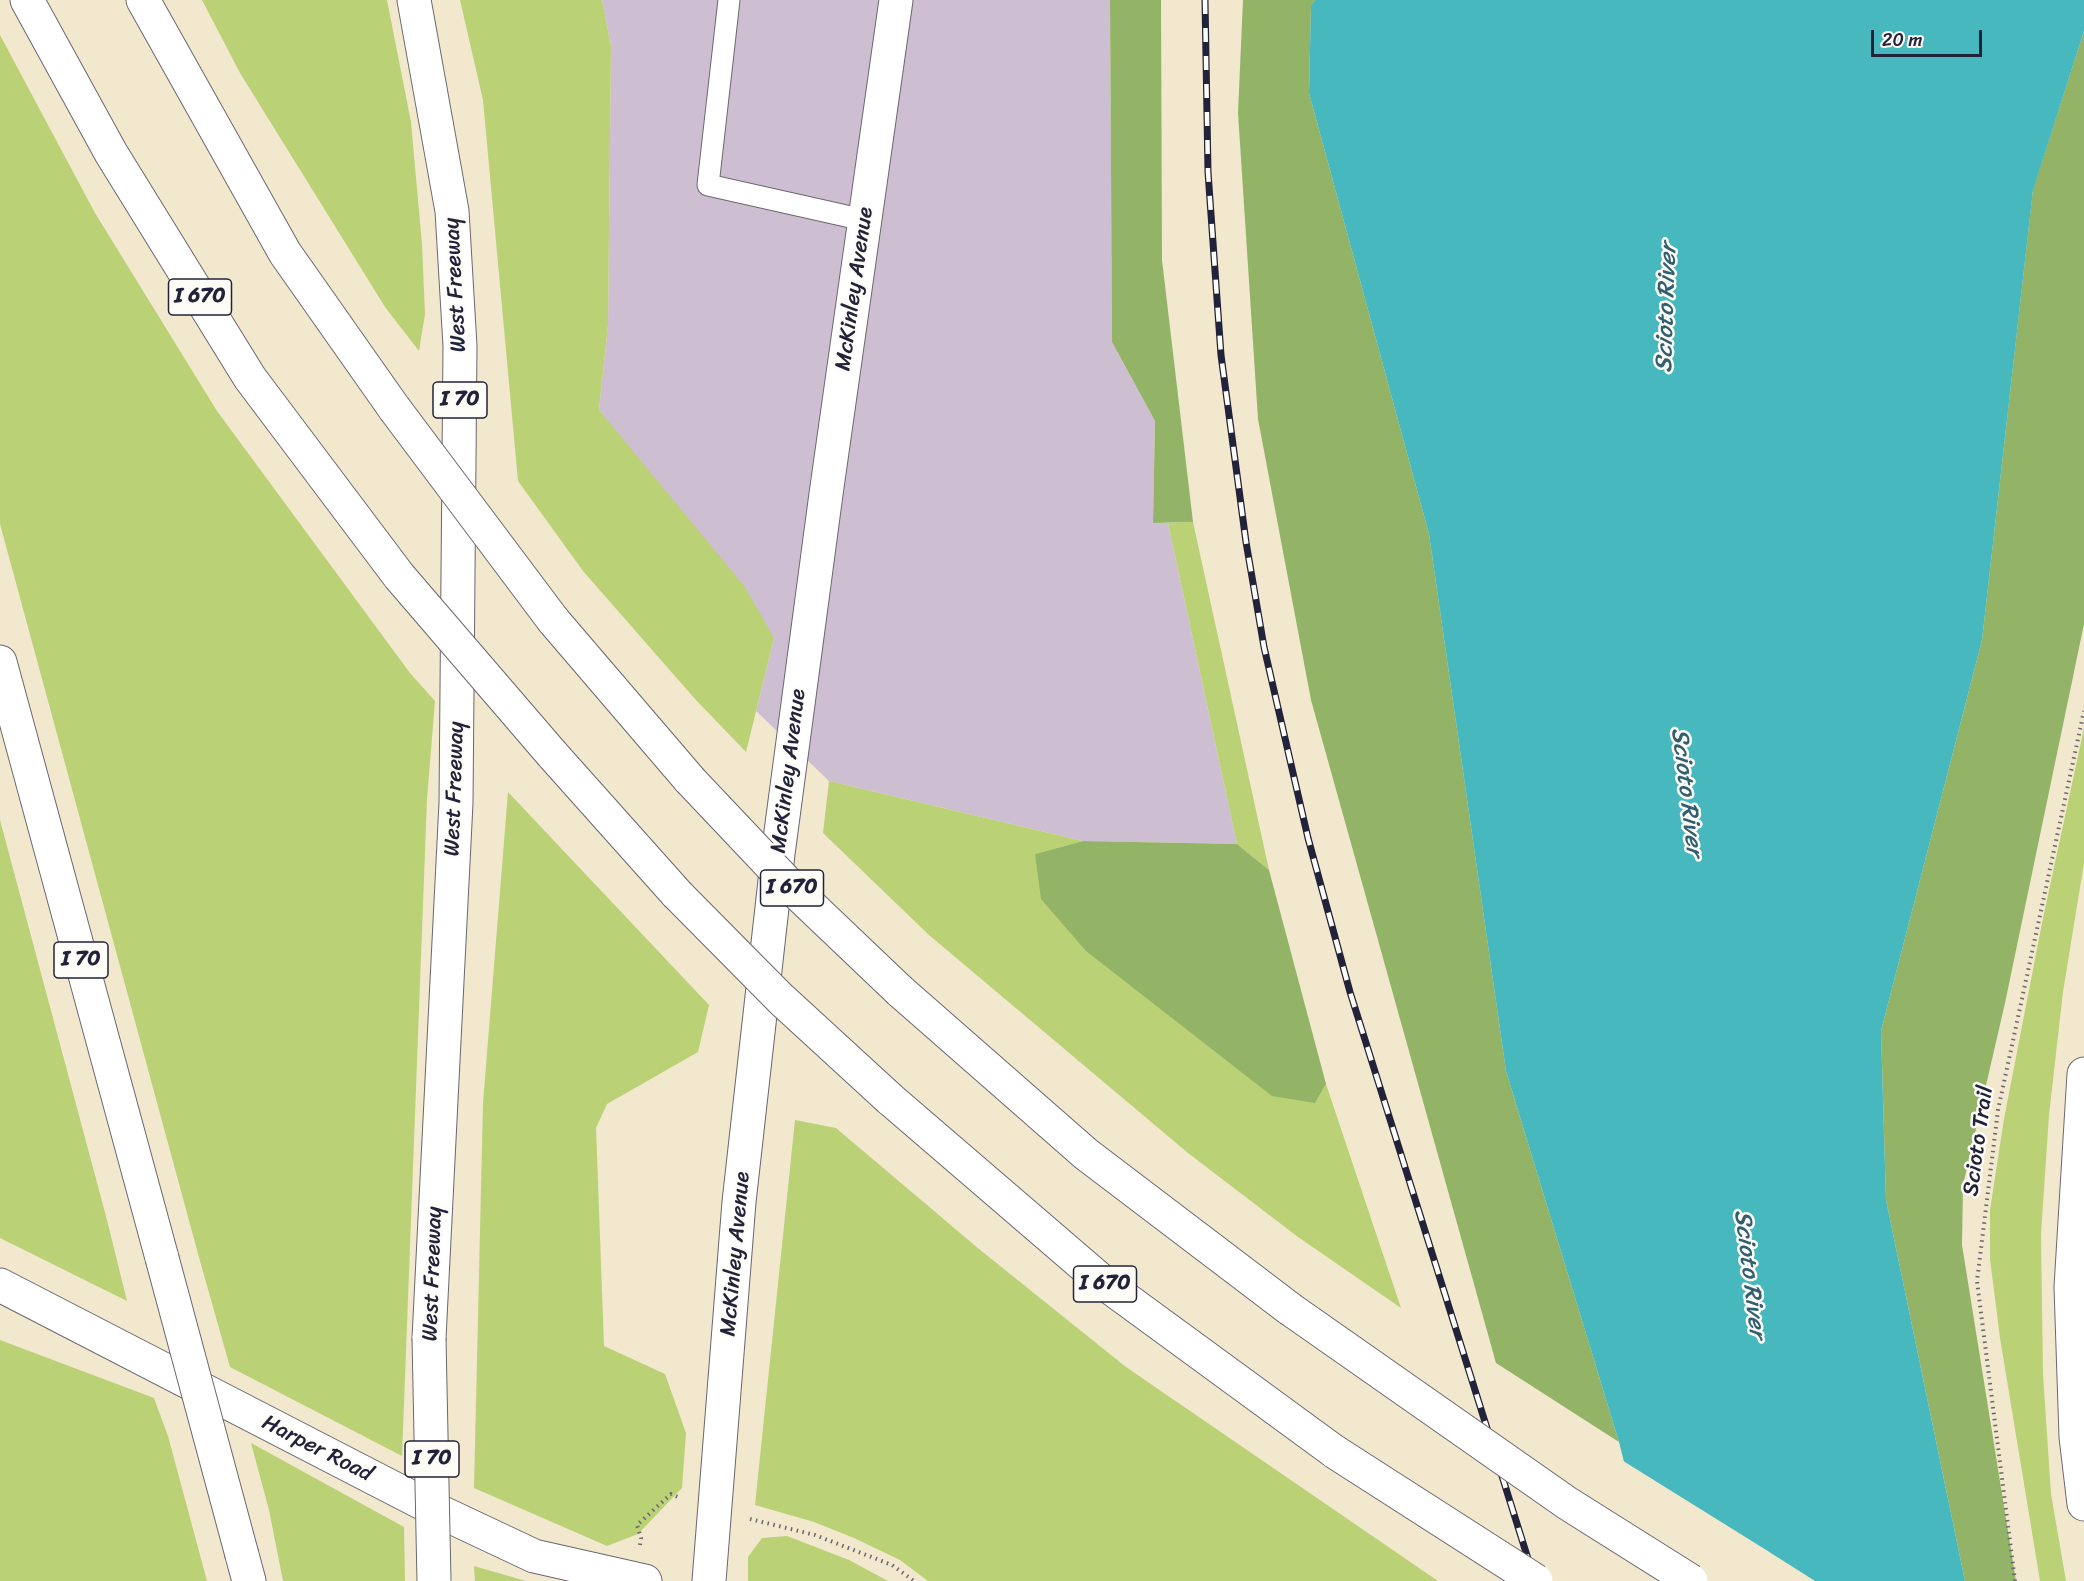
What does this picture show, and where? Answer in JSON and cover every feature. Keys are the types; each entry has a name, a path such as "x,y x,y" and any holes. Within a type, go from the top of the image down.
{"main road":[{"name":"I 670","path":"27,0 111,153 250,378 399,576 552,754 677,894 781,999 890,1100 1104,1283 1335,1452 1536,1581"},
{"name":"I 670","path":"143,0 285,253 394,408 553,620 690,780 795,891 900,991 1086,1154 1290,1309 1567,1503 1691,1581"},
{"name":"West Freeway","path":"414,0 452,211 460,346 456,803 429,1338 434,1581"},
{"name":"McKinley Avenue","path":"709,1581 739,1202 778,854 896,0"},
{"name":"I 70","path":"0,662 246,1568"},
{"path":"2084,1074 2071,1287 2076,1437 2084,1504"},
{"name":"Harper Road","path":"0,1285 482,1532 534,1556 638,1579"}],"lane":[{"path":"729,0 708,185 864,220"}],"path":[{"name":"Scioto Trail","path":"2015,1581 1977,1281 1998,1110 2084,711"},
{"path":"638,1579 641,1538 637,1525 671,1494 715,1510 815,1535 892,1565 914,1581"}],"shaded area":[{"path":"602,0 1110,0 1112,342 1155,421 1153,523 1168,523 1237,844 1083,841 829,781 756,711 774,638 599,410 608,325 611,46"}],"green space":[{"path":"202,0 387,0 411,122 422,244 425,314 419,351 385,307 240,73"},
{"path":"460,0 602,0 611,46 608,325 599,410 745,587 774,638 746,752 695,699 583,571 518,481 483,100"},
{"path":"1110,0 1161,0 1162,260 1193,522 1153,523 1155,421 1112,342"},
{"path":"1243,0 1315,0 1311,7 1309,93 1429,534 1506,1071 1619,1442 1496,1363 1311,700 1258,419 1238,113"},
{"path":"2084,31 2084,624 2005,1003 1963,1185 1962,1245 2016,1581 1965,1581 1886,1200 1881,1031 1982,640 2033,189"},
{"path":"0,35 95,213 217,411 410,673 435,701 427,799 402,1456 230,1367 200,1261 0,524"},
{"path":"1193,522 1269,870 1237,844 1168,523"},
{"path":"2084,728 2084,863 2063,992 2049,1115 2041,1234 2043,1374 2051,1494 2066,1581 2040,1581 2000,1338 1990,1259 1990,1210 2004,1119 2042,923"},
{"path":"829,781 1083,841 1035,854 1315,1103 1326,1084 1401,1308 1298,1237 1188,1153 929,935 823,833"},
{"path":"508,792 709,1005 698,1052 607,1104 596,1128 604,1346 665,1374 686,1433 682,1488 638,1534 607,1546 474,1488 483,1103"},
{"path":"0,820 107,1220 127,1301 0,1238"},
{"path":"1083,841 1237,844 1269,870 1326,1084 1315,1103 1272,1096 1086,951 1041,899 1035,854"},
{"path":"795,1120 836,1128 979,1249 1126,1367 1438,1581 928,1581 900,1560 854,1538 814,1522 755,1505"},
{"path":"0,1340 154,1398 168,1436 207,1581 0,1581"},
{"path":"251,1443 404,1527 405,1581 283,1581 269,1510"},
{"path":"787,1536 849,1560 888,1581 748,1581 748,1557 762,1538"},
{"path":"474,1566 526,1581 475,1581"}],"water":[{"name":"Scioto River","path":"1315,0 2084,0 2084,31 2033,190 1982,640 1881,1031 1886,1200 1965,1581 1654,1581 1619,1442 1506,1071 1429,534 1309,93 1311,6"}],"pier":[{"path":"1620,1459 1763,1548 1815,1581 1651,1581"}],"railway":[{"path":"1205,0 1208,172 1221,355 1246,542 1264,647 1308,838 1350,992 1535,1581"}]}
